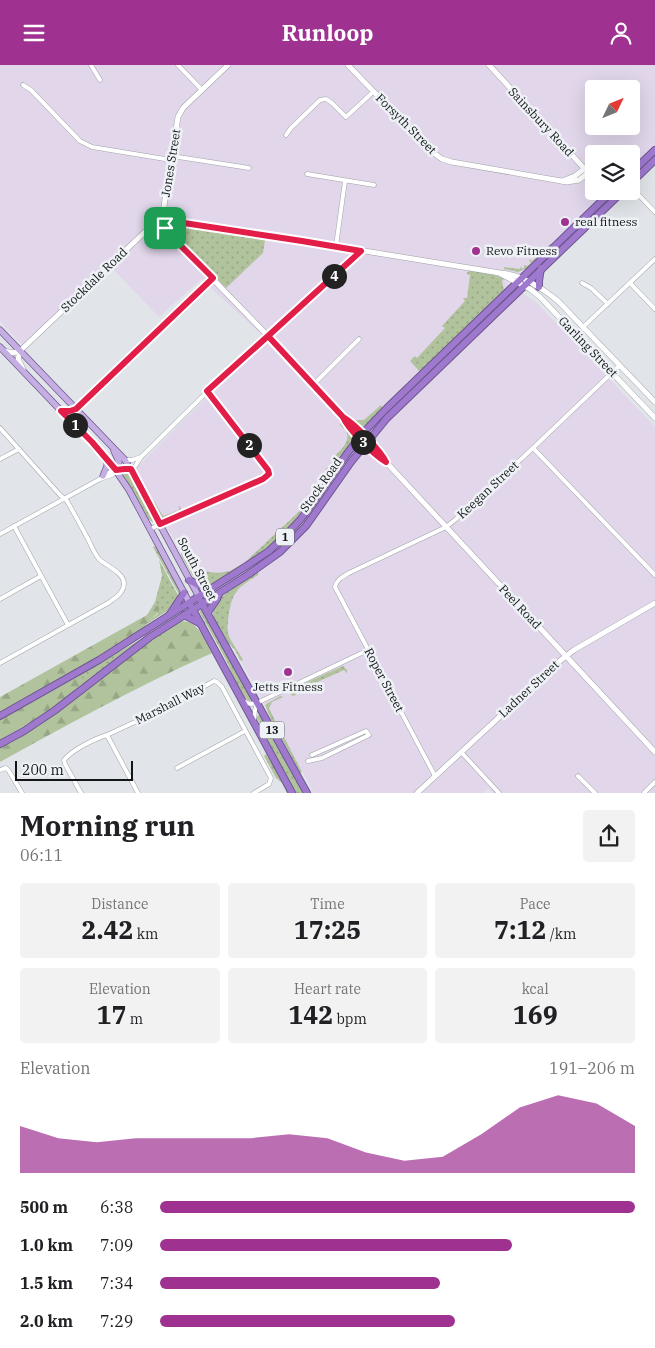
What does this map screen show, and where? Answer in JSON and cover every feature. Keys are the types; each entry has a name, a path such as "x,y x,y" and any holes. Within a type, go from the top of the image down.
{"highway":[{"path":"640,164 655,150"},
{"path":"640,174 655,160"},
{"name":"Stock Road","path":"0,745 47,716 140,644 267,562 294,539 314,517 342,474 387,418 526,284 604,200"},
{"name":"Stock Road","path":"0,716 99,660 199,597 261,556 285,536 308,511 346,455 386,408 604,200"},
{"path":"539,287 541,268"},
{"path":"189,580 208,591"},
{"path":"170,615 184,593"},
{"path":"208,612 220,593"},
{"name":"South Street","path":"199,597 307,793"},
{"name":"South Street","path":"189,603 292,793"},
{"path":"184,615 201,624"}],"main road":[{"name":"South Street","path":"0,330 125,460 199,597"},
{"name":"South Street","path":"1,349 107,458 116,470 189,603"},
{"path":"111,445 119,462 116,470 124,469 132,472"},
{"path":"102,478 107,466 107,458"}],"street":[{"path":"91,65 100,80"},
{"path":"178,65 202,90"},
{"name":"Jones Street","path":"163,221 178,117 183,108 228,65"},
{"name":"Forsyth Street","path":"348,65 431,151 442,159 562,181 585,171"},
{"name":"Sainsbury Road","path":"489,65 585,170"},
{"path":"23,85 31,90 80,141 92,147 249,168"},
{"path":"286,135 320,101 326,99 346,117 373,91"},
{"path":"307,175 374,185"},
{"path":"336,246 345,181"},
{"path":"640,196 655,212"},
{"path":"163,221 509,274 519,280"},
{"name":"Peel Road","path":"163,221 166,231 268,336 343,417 345,422 361,436 380,459 386,462 655,752"},
{"name":"Stockdale Road","path":"20,351 149,228 163,221"},
{"path":"132,472 141,457 207,391 361,251"},
{"path":"583,327 655,259"},
{"path":"61,411 76,409 213,278"},
{"name":"Garling Street","path":"519,280 539,287 563,306 655,402"},
{"path":"582,283 591,288 608,304"},
{"path":"630,283 655,309"},
{"name":"Garling Street","path":"526,284 655,417"},
{"path":"312,385 359,339"},
{"path":"1,349 12,353 20,351"},
{"path":"20,351 19,362 26,374"},
{"name":"Keegan Street","path":"336,584 338,580 349,573 446,527 620,365"},
{"path":"150,529 263,479 269,474 268,470 207,391"},
{"path":"0,428 67,501 98,558 117,572 123,579 124,585 118,597 0,663"},
{"path":"533,448 655,575"},
{"path":"0,459 19,449"},
{"path":"125,460 141,457"},
{"path":"0,534 116,470"},
{"path":"14,526 68,625"},
{"path":"0,599 41,576"},
{"name":"Roper Street","path":"336,584 335,587 435,776"},
{"name":"Ladner Street","path":"417,793 566,656 655,603"},
{"path":"242,701 250,704 257,703 368,650"},
{"name":"Marshall Way","path":"80,793 64,764 64,760 68,755 100,737 162,709 214,681 222,687 271,778 269,784 254,793"},
{"path":"253,722 257,703"},
{"path":"177,768 245,731"},
{"path":"308,761 322,758 369,735 366,731 312,755"},
{"path":"107,735 138,793"},
{"path":"461,752 499,793"},
{"path":"0,770 6,768 9,771 22,793"},
{"path":"578,776 595,793"},
{"path":"644,793 655,783"}],"shaded area":[{"path":"0,65 655,65 655,147 640,161 640,145 585,145 585,200 600,200 525,271 506,283 536,302 655,427 655,793 492,793 488,788 483,793 314,793 135,469 266,339 201,279 159,317 112,268 25,348 0,321"}],"green space":[{"path":"172,224 264,238 263,253 226,288 171,231"},
{"path":"550,244 552,245 526,270 518,272 504,269 504,267 520,269 521,266 522,269 524,268 524,265 527,266 531,263 530,259 532,261"},
{"path":"470,270 491,274 504,279 502,281 504,291 420,372 410,361 415,356 417,358 445,328 442,326 465,301 463,298 467,298 470,275 467,273"},
{"path":"381,405 383,408 366,426 359,427 354,424 355,420 364,420"},
{"path":"342,422 351,434 352,442 321,487 319,486 327,473 325,470 333,462 331,459 346,443 346,431 340,425"},
{"path":"128,471 155,522 146,517 120,472"},
{"path":"152,501 154,501 163,516 179,510 179,505 182,511 164,519 160,517"},
{"path":"305,506 306,508 286,532 267,549 208,587 203,587 203,584 195,580 181,553 190,567 195,570 218,573 230,571 244,563"},
{"path":"156,546 179,590 180,596 153,547"},
{"path":"159,560 179,597 167,611 147,624 158,614 155,602 162,576"},
{"path":"258,571 258,575 242,586 235,594 229,613 228,633 242,661 222,635 215,621 213,609 220,599"},
{"path":"155,602 159,612 144,628 96,659 0,713 0,697 147,615"},
{"path":"201,610 253,699 249,701 239,689 228,664 199,611"},
{"path":"183,621 189,622 197,628 212,653 130,692 0,762 0,748 16,739 139,648"},
{"path":"141,639 69,696 81,685 77,677 73,679"},
{"path":"343,666 347,673 344,670 295,692 296,695 292,696 290,690"},
{"path":"77,677 81,677 84,680 68,697 0,740 0,720"},
{"path":"280,696 283,697 272,702 269,708 282,736 273,724 265,705"},
{"path":"261,714 303,793 294,793 256,717"},
{"path":"284,737 302,772 300,773 282,739"},
{"path":"266,754 289,793 287,793 282,783 276,778 264,756"}],"place":[{"name":"real fitness","path":"565,222"},
{"name":"Revo Fitness","path":"476,251"},
{"name":"Jetts Fitness","path":"288,672"}],"route":[{"path":"165,228 163,221 171,221 361,251 268,336 312,385 343,417 368,440 383,456 386,462 380,459 345,422 343,417 268,336 207,391 268,470 269,474 263,479 160,524 131,469 116,470 110,461 61,411 66,412 76,409 213,278 165,228"}]}
